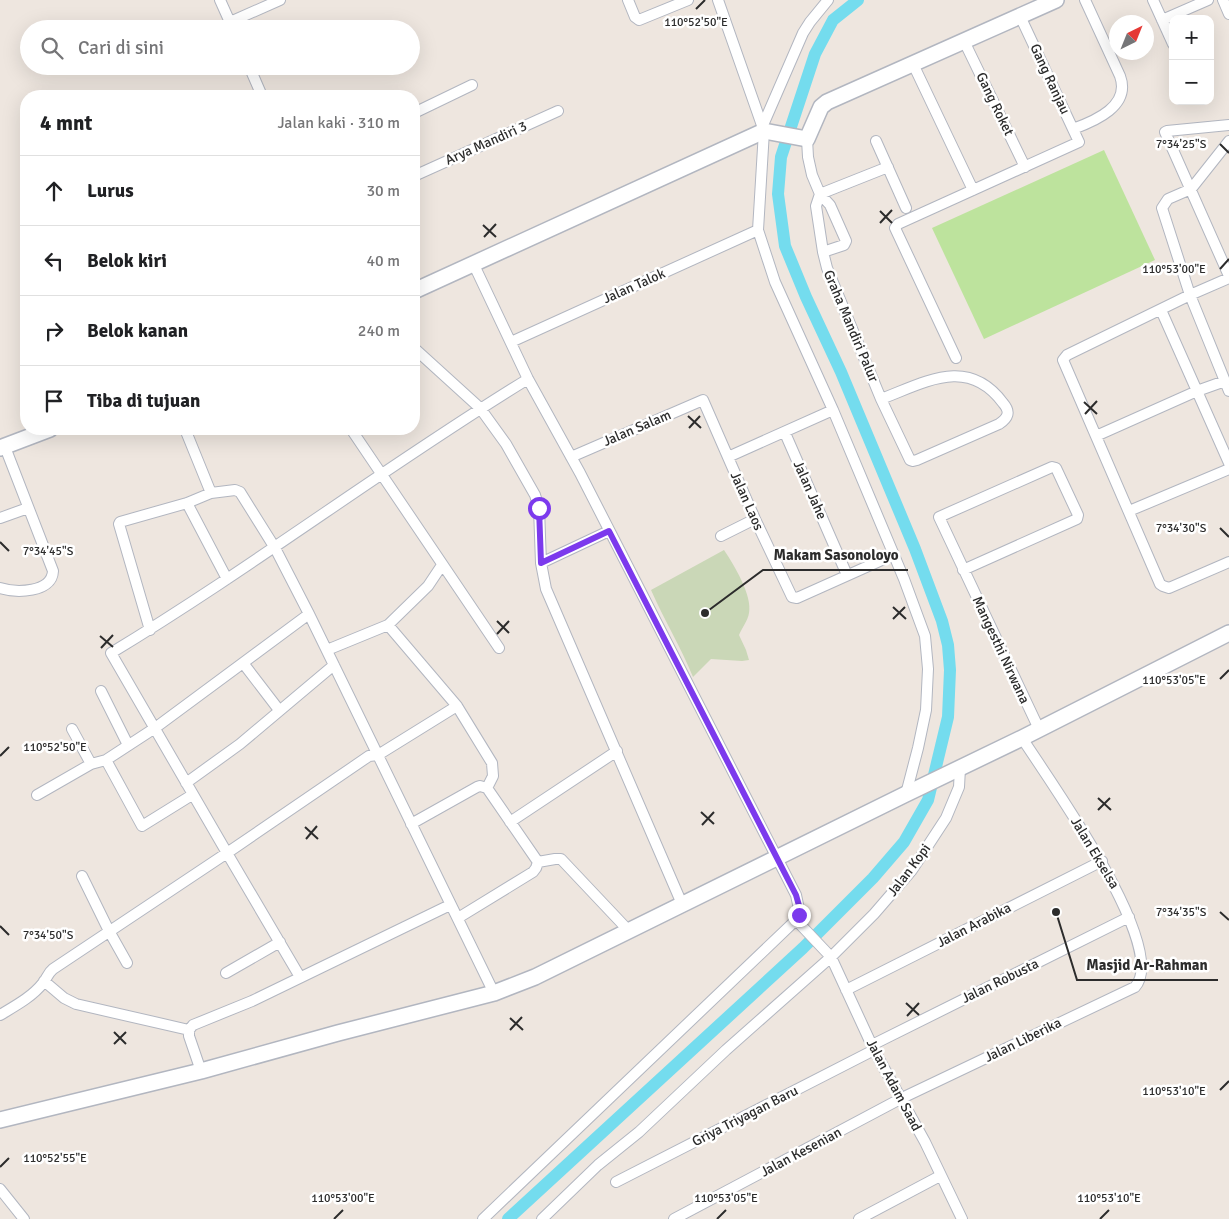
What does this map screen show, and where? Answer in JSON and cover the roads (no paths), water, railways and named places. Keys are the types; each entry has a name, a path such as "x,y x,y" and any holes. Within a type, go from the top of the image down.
{"main road":[{"path":"420,288 766,129 804,138 822,107 827,102 1056,0"},
{"path":"2,448 34,435"},
{"path":"0,1120 201,1071 338,1032 494,993 535,977 1022,738 1229,633"}],"street":[{"path":"220,0 229,20"},
{"path":"241,20 280,0"},
{"path":"628,0 634,17 638,20 688,0"},
{"path":"718,0 766,129"},
{"path":"828,0 803,33 766,129 758,230 775,282 833,410 904,579 925,636 928,669 926,710 910,792"},
{"path":"1073,129 1092,122 1107,113 1118,101 1123,89 1120,76 1085,0"},
{"path":"1153,0 1169,35"},
{"path":"1162,20 1208,0"},
{"path":"1223,0 1229,14"},
{"name":"Gang Ranjau","path":"1020,16 1079,142 1025,167"},
{"name":"Gang Roket","path":"964,40 1025,167"},
{"path":"913,64 973,190"},
{"path":"253,75 259,90"},
{"path":"420,110 472,85"},
{"name":"Arya Mandiri 3","path":"420,173 558,111"},
{"path":"1229,125 1166,132 1229,277 1064,357 1063,363 1163,586 1169,588 1229,562"},
{"name":"Graha Mandiri Palur","path":"804,138 811,172 820,194 830,204 846,241 844,245 823,252"},
{"path":"1229,141 1191,189 1168,199 1162,208 1190,295 1229,391"},
{"path":"876,142 906,208"},
{"path":"820,194 888,167"},
{"path":"956,358 895,228 898,224 1025,167"},
{"name":"Graha Mandiri Palur","path":"820,194 816,206 827,268 881,399 910,460 913,462 999,424 1007,417 1008,412 1006,406 988,386 972,379 953,375 935,379 881,399"},
{"name":"Jalan Talok","path":"510,342 758,230"},
{"path":"474,265 528,379 571,457 778,858 798,903 799,915 798,922 483,1219"},
{"path":"1161,310 1229,463"},
{"path":"420,353 480,408 506,444 535,495 539,508 541,563 551,604 617,751 682,904"},
{"path":"300,977 192,795 111,653 150,630 275,548 480,408 528,379"},
{"path":"1096,436 1197,391 1225,381"},
{"name":"Jalan Salam","path":"571,457 703,400"},
{"name":"Jalan Laos","path":"703,400 790,595 795,598 847,575"},
{"path":"728,457 833,410"},
{"name":"Jalan Jahe","path":"785,433 847,575"},
{"path":"187,435 211,494"},
{"path":"355,435 499,648"},
{"path":"0,588 20,592 31,590 48,583 53,577 53,571 2,448"},
{"name":"Mangesthi Nirwana","path":"963,570 1077,519 1078,515 1056,468 1052,468 939,517 963,570 1039,729"},
{"path":"1129,511 1229,469"},
{"path":"150,630 120,522 187,503 211,494 235,490 240,492 275,548 309,614 494,993"},
{"path":"187,503 227,579"},
{"path":"0,518 28,508"},
{"path":"721,536 755,519"},
{"path":"541,563 609,531"},
{"path":"847,575 893,555"},
{"path":"326,650 388,624 428,586 442,565"},
{"path":"37,795 91,764 106,760 128,746 309,614"},
{"path":"388,624 456,706 492,763 493,776 487,788"},
{"path":"243,663 279,710"},
{"path":"186,783 240,744 334,665"},
{"path":"102,691 128,746"},
{"path":"0,1016 21,1003 42,984 53,969 369,756 378,755 456,706"},
{"path":"72,729 91,764"},
{"name":"Jalan Ekselsa","path":"1022,738 1102,861 1118,891 1140,948 1141,978"},
{"path":"510,822 617,751"},
{"path":"106,760 142,826 192,795"},
{"name":"Jalan Kopi","path":"542,1219 598,1165 639,1132 828,954 874,914 912,870 946,818 959,787 958,769"},
{"path":"411,824 477,787 487,788 538,862"},
{"path":"538,862 555,858 561,860 629,931"},
{"name":"Jalan Arabika","path":"846,990 1102,861"},
{"path":"458,918 534,872 538,862"},
{"path":"82,876 127,963"},
{"path":"201,1071 189,1036 189,1030 198,1021 252,1001 450,905"},
{"name":"Jalan Robusta","path":"873,1047 1129,917"},
{"name":"Jalan Adam Saad","path":"798,922 828,954 873,1047 902,1098 961,1218"},
{"path":"226,972 280,942"},
{"name":"Jalan Liberika","path":"902,1098 1135,986 1141,978"},
{"path":"42,984 76,1004 189,1030"},
{"name":"Griya Triyagan Baru","path":"616,1182 873,1047"},
{"name":"Jalan Kesenian","path":"674,1219 902,1098"},
{"path":"859,1219 940,1176"},
{"path":"0,1189 24,1219"}],"waterway":[{"path":"508,1219 803,948 873,878 904,842 928,800 948,717 950,670 948,645 942,621 915,549 841,372 806,297 785,246 778,194 781,157 815,54 833,20 858,0"}],"place":[{"name":"Makam Sasonoloyo","path":"705,613"},
{"name":"Masjid Ar-Rahman","path":"1056,912"}]}
